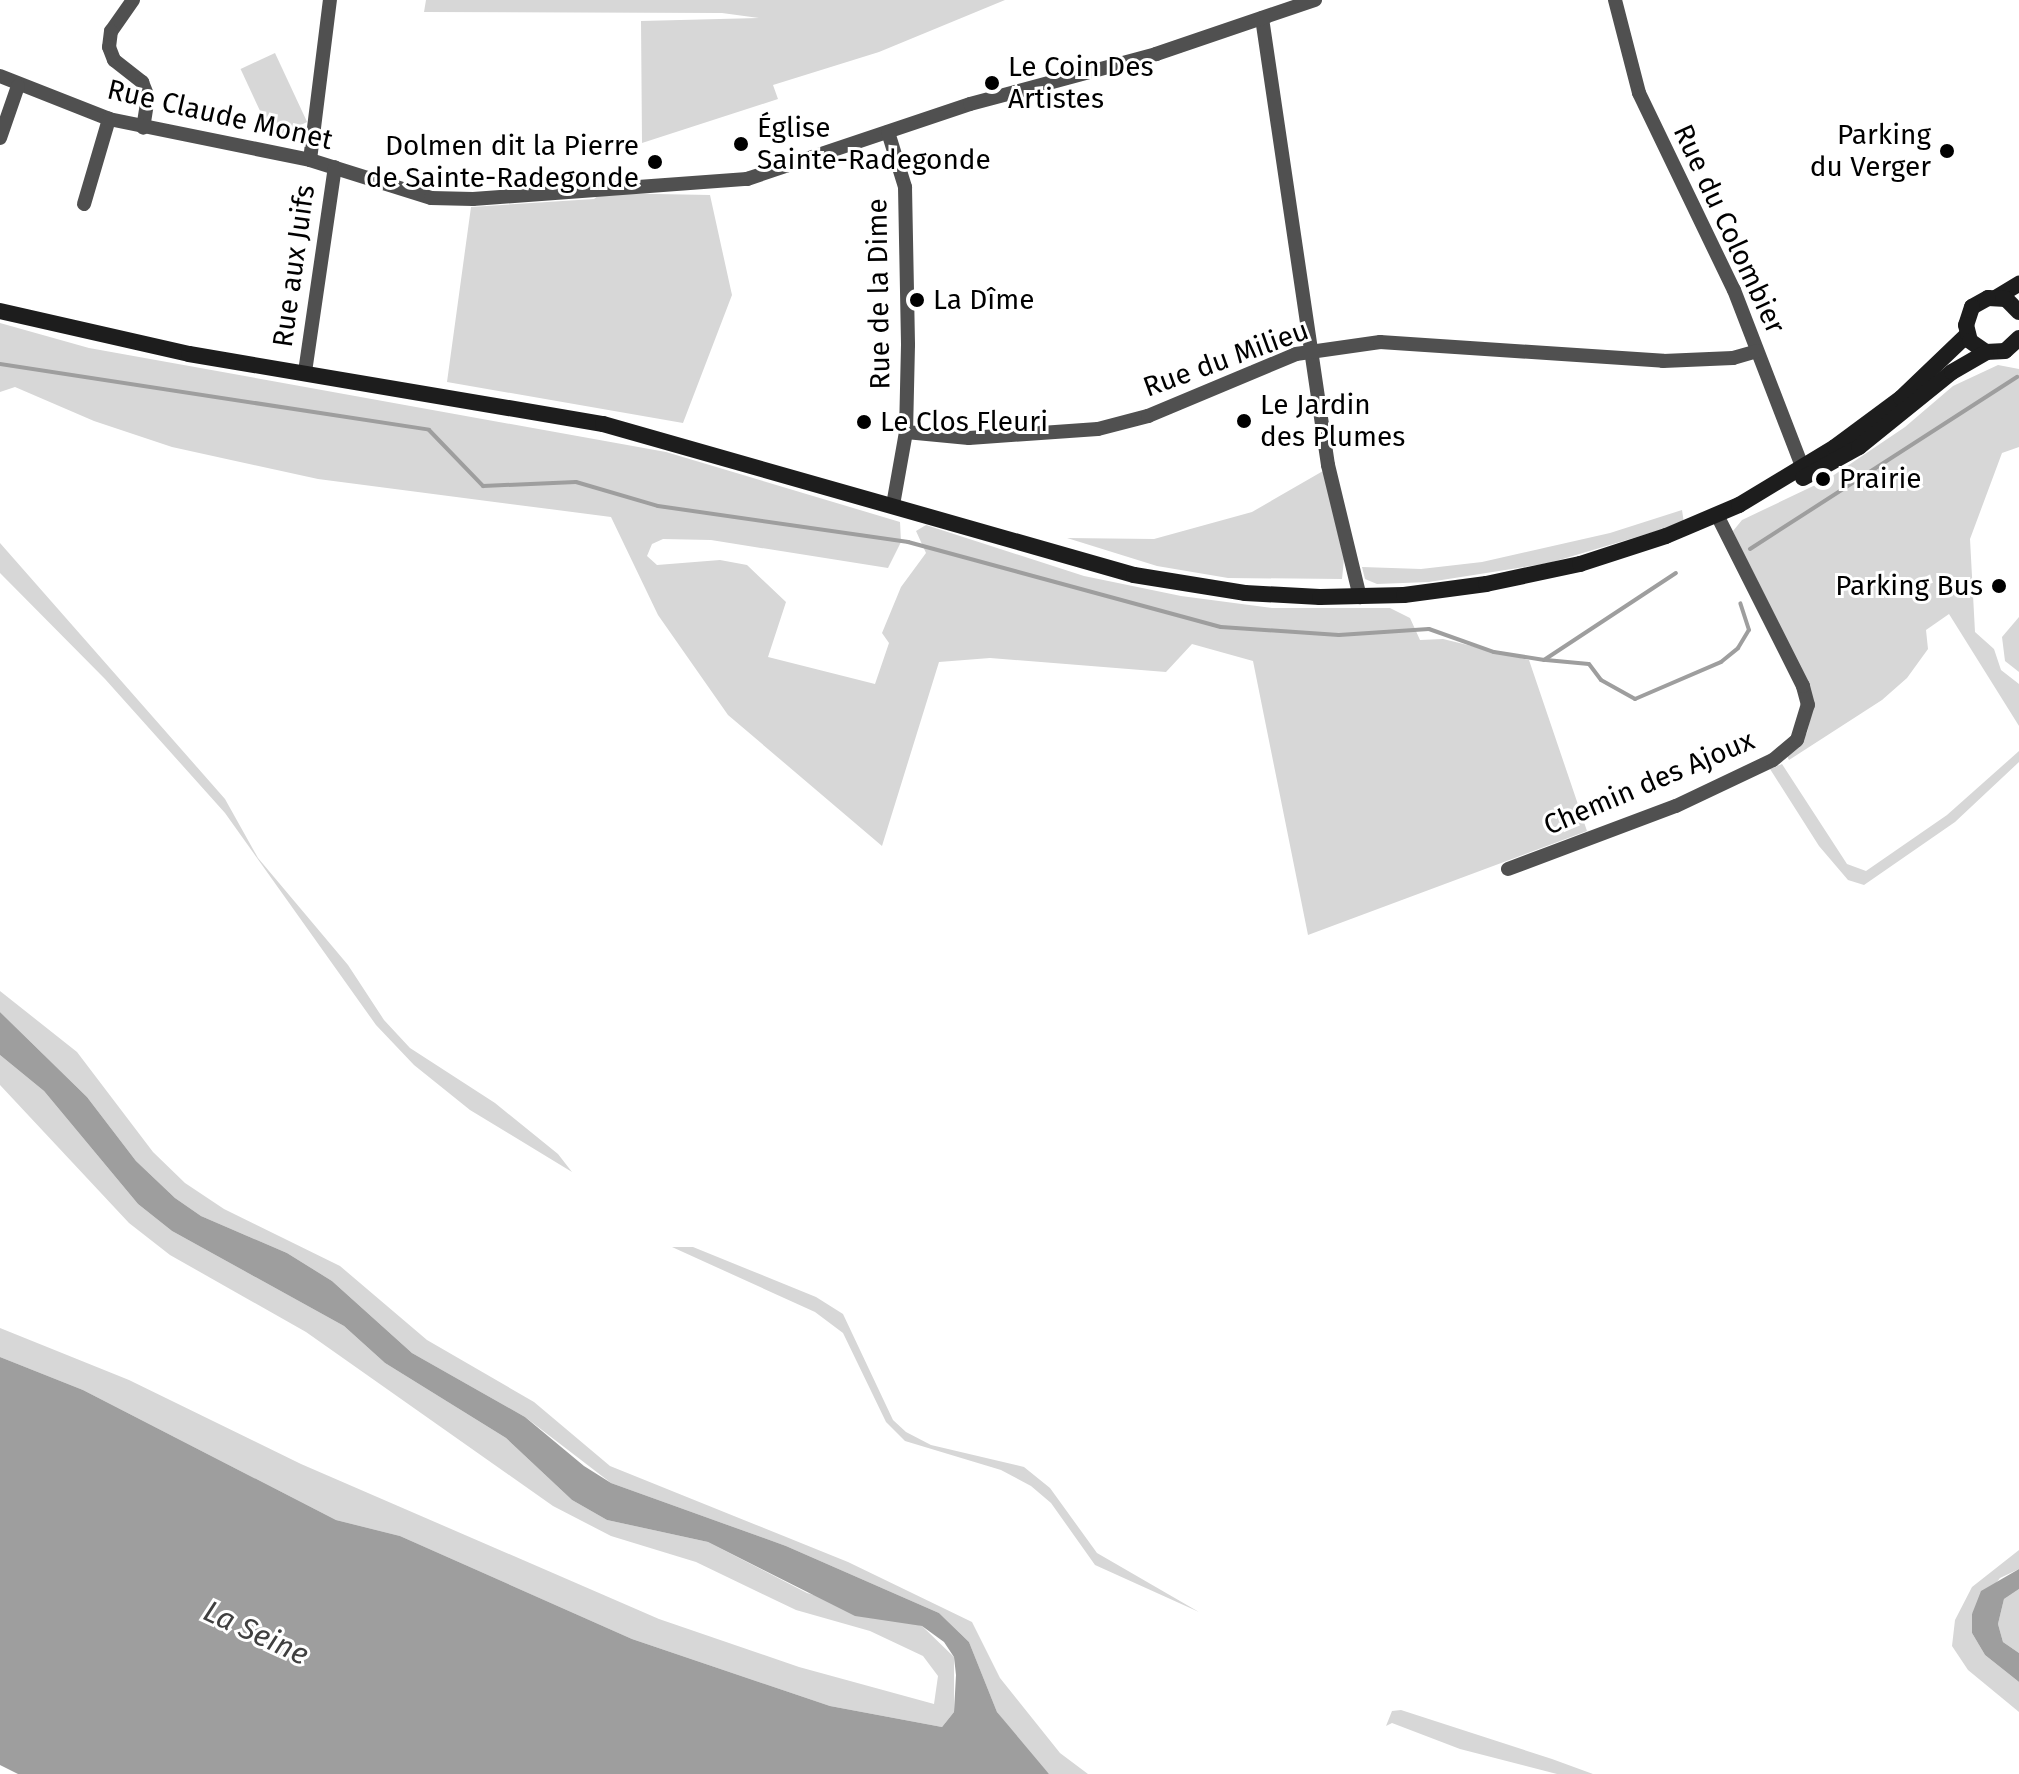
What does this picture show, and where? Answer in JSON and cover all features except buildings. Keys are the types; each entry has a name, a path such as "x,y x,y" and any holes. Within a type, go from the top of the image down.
{"main road":[{"path":"1804,472 1901,398 1967,335 1972,307 2019,284"},
{"path":"1997,297 2019,312"},
{"path":"0,311 123,341 603,424 1158,580 1245,593 1360,597 1526,577 1636,547 1717,515 1859,447 1952,372 1986,352 2005,351 2019,338"},
{"path":"1967,335 1986,352"}],"street":[{"path":"133,0 111,31 109,47 114,60 142,82 148,97 143,128"},
{"path":"310,160 330,0"},
{"name":"Rue Claude Monet","path":"0,76 18,86 109,119 310,160 407,192 449,199 700,186 794,167 888,132 1315,0"},
{"name":"Rue du Colombier","path":"1615,0 1642,102 1734,290 1804,472"},
{"path":"1262,18 1328,465 1360,597"},
{"path":"0,138 18,86"},
{"path":"84,204 109,119"},
{"name":"Rue de la Dime","path":"888,132 905,187 906,432 893,505"},
{"name":"Rue aux Juifs","path":"305,372 335,167"},
{"name":"Rue du Milieu","path":"906,432 969,438 1098,429 1148,416 1313,351 1380,342 1441,343 1663,361 1733,358 1757,351"},
{"name":"Chemin des Ajoux","path":"1508,869 1676,806 1773,760 1797,740 1808,705 1803,686 1717,515"}],"shaded area":[{"path":"426,0 1005,0 879,52 773,85 778,99 642,143 641,21 759,18 722,13 424,12"},
{"path":"275,53 307,122 273,138 241,69"},
{"path":"601,193 710,195 732,295 683,423 447,382 471,207 594,199"},
{"path":"0,323 89,348 666,452 900,522 901,542 888,568 711,540 663,539 652,544 647,556 657,565 720,560 747,565 786,602 768,657 875,684 889,643 882,633 901,587 926,553 916,531 926,525 1084,576 1181,596 1272,608 1390,608 1410,618 1420,640 1443,639 1529,660 1587,831 1308,935 1253,661 1192,644 1166,672 990,658 939,662 882,846 728,715 658,615 611,517 318,479 172,447 94,421 15,387 0,392"},
{"path":"1998,365 2019,369 2019,447 2002,453 1970,539 1975,632 1994,649 2001,670 2019,684 2019,726 1949,614 1926,630 1928,649 1907,678 1882,700 1789,760 1786,754 1807,733 1812,711 1733,531 1742,520 1828,479 1905,427 1953,386"},
{"path":"1323,471 1344,559 1342,579 1228,578 1157,566 1067,538 1154,539 1252,512"},
{"path":"1682,510 1684,523 1549,563 1429,582 1377,584 1365,579 1362,567 1421,569 1482,562 1610,533"},
{"path":"0,543 225,799 258,858 348,965 384,1020 410,1048 495,1103 558,1154 572,1172 470,1110 414,1065 376,1025 225,813 105,679 0,573"},
{"path":"2019,617 2019,672 2005,661 2002,637"},
{"path":"2019,751 2019,762 1955,822 1864,885 1848,880 1819,846 1770,769 1782,764 1847,864 1866,871 1947,815"},
{"path":"0,991 77,1052 153,1152 185,1183 224,1209 340,1266 427,1340 534,1402 610,1466 848,1562 972,1622 1000,1678 1060,1753 1088,1774 1049,1774 1035,1761 997,1712 969,1642 939,1613 786,1546 611,1483 525,1417 412,1353 332,1281 287,1253 201,1216 175,1198 136,1161 87,1097 0,1012"},
{"path":"0,1055 44,1091 138,1204 172,1231 344,1326 385,1363 506,1438 572,1500 607,1520 708,1542 807,1593 922,1626 954,1657 954,1712 942,1727 830,1706 632,1639 400,1536 336,1520 83,1390 0,1357 0,1328 129,1380 301,1464 659,1619 799,1667 934,1704 938,1676 923,1656 870,1631 796,1610 696,1562 611,1536 553,1506 306,1332 170,1255 129,1223 0,1085"},
{"path":"672,1247 693,1247 816,1297 843,1314 893,1420 906,1432 931,1445 1024,1467 1050,1488 1097,1553 1199,1612 1095,1565 1051,1503 1031,1486 1001,1470 905,1441 886,1422 843,1333 815,1312"},
{"path":"2019,1550 2019,1569 2000,1578 1972,1614 1972,1633 1985,1655 2019,1682 2019,1712 1968,1670 1952,1646 1955,1620 1972,1587"},
{"path":"2019,1589 2019,1653 2003,1642 1998,1624 2004,1599"},
{"path":"1401,1710 1593,1774 1557,1774 1460,1749 1392,1723 1386,1726 1392,1711"}],"water":[{"name":"La Seine","path":"0,1012 87,1097 136,1161 175,1198 201,1216 287,1253 332,1281 412,1353 525,1417 584,1466 611,1483 786,1546 939,1613 969,1642 997,1712 1049,1774 18,1774 0,1765 0,1357 83,1390 336,1520 400,1536 632,1639 830,1706 942,1727 954,1712 956,1675 954,1657 944,1642 922,1626 855,1616 708,1542 607,1520 572,1500 506,1438 385,1363 344,1326 172,1231 138,1204 44,1091 0,1055"},
{"path":"2019,1569 2019,1589 2004,1599 1998,1624 2003,1642 2019,1653 2019,1682 1985,1655 1972,1633 1972,1614 1981,1591"}],"waterway":[{"path":"0,364 429,430 483,486 576,482 658,506 908,542 1221,627 1339,635 1429,629 1494,652 1544,660 1676,573"},
{"path":"1750,549 2017,377"},
{"path":"1546,660 1589,664 1601,680 1635,699 1721,662 1738,648 1749,630 1740,603"}],"place":[{"name":"Le Coin Des Artistes","path":"992,83"},
{"name":"Église Sainte-Radegonde","path":"741,144"},
{"name":"Parking du Verger","path":"1947,151"},
{"name":"Dolmen dit la Pierre de Sainte-Radegonde","path":"655,162"},
{"name":"La Dîme","path":"917,300"},
{"name":"Le Jardin des Plumes","path":"1244,421"},
{"name":"Le Clos Fleuri","path":"864,422"},
{"name":"Prairie","path":"1823,479"},
{"name":"Parking Bus","path":"1999,586"}]}
